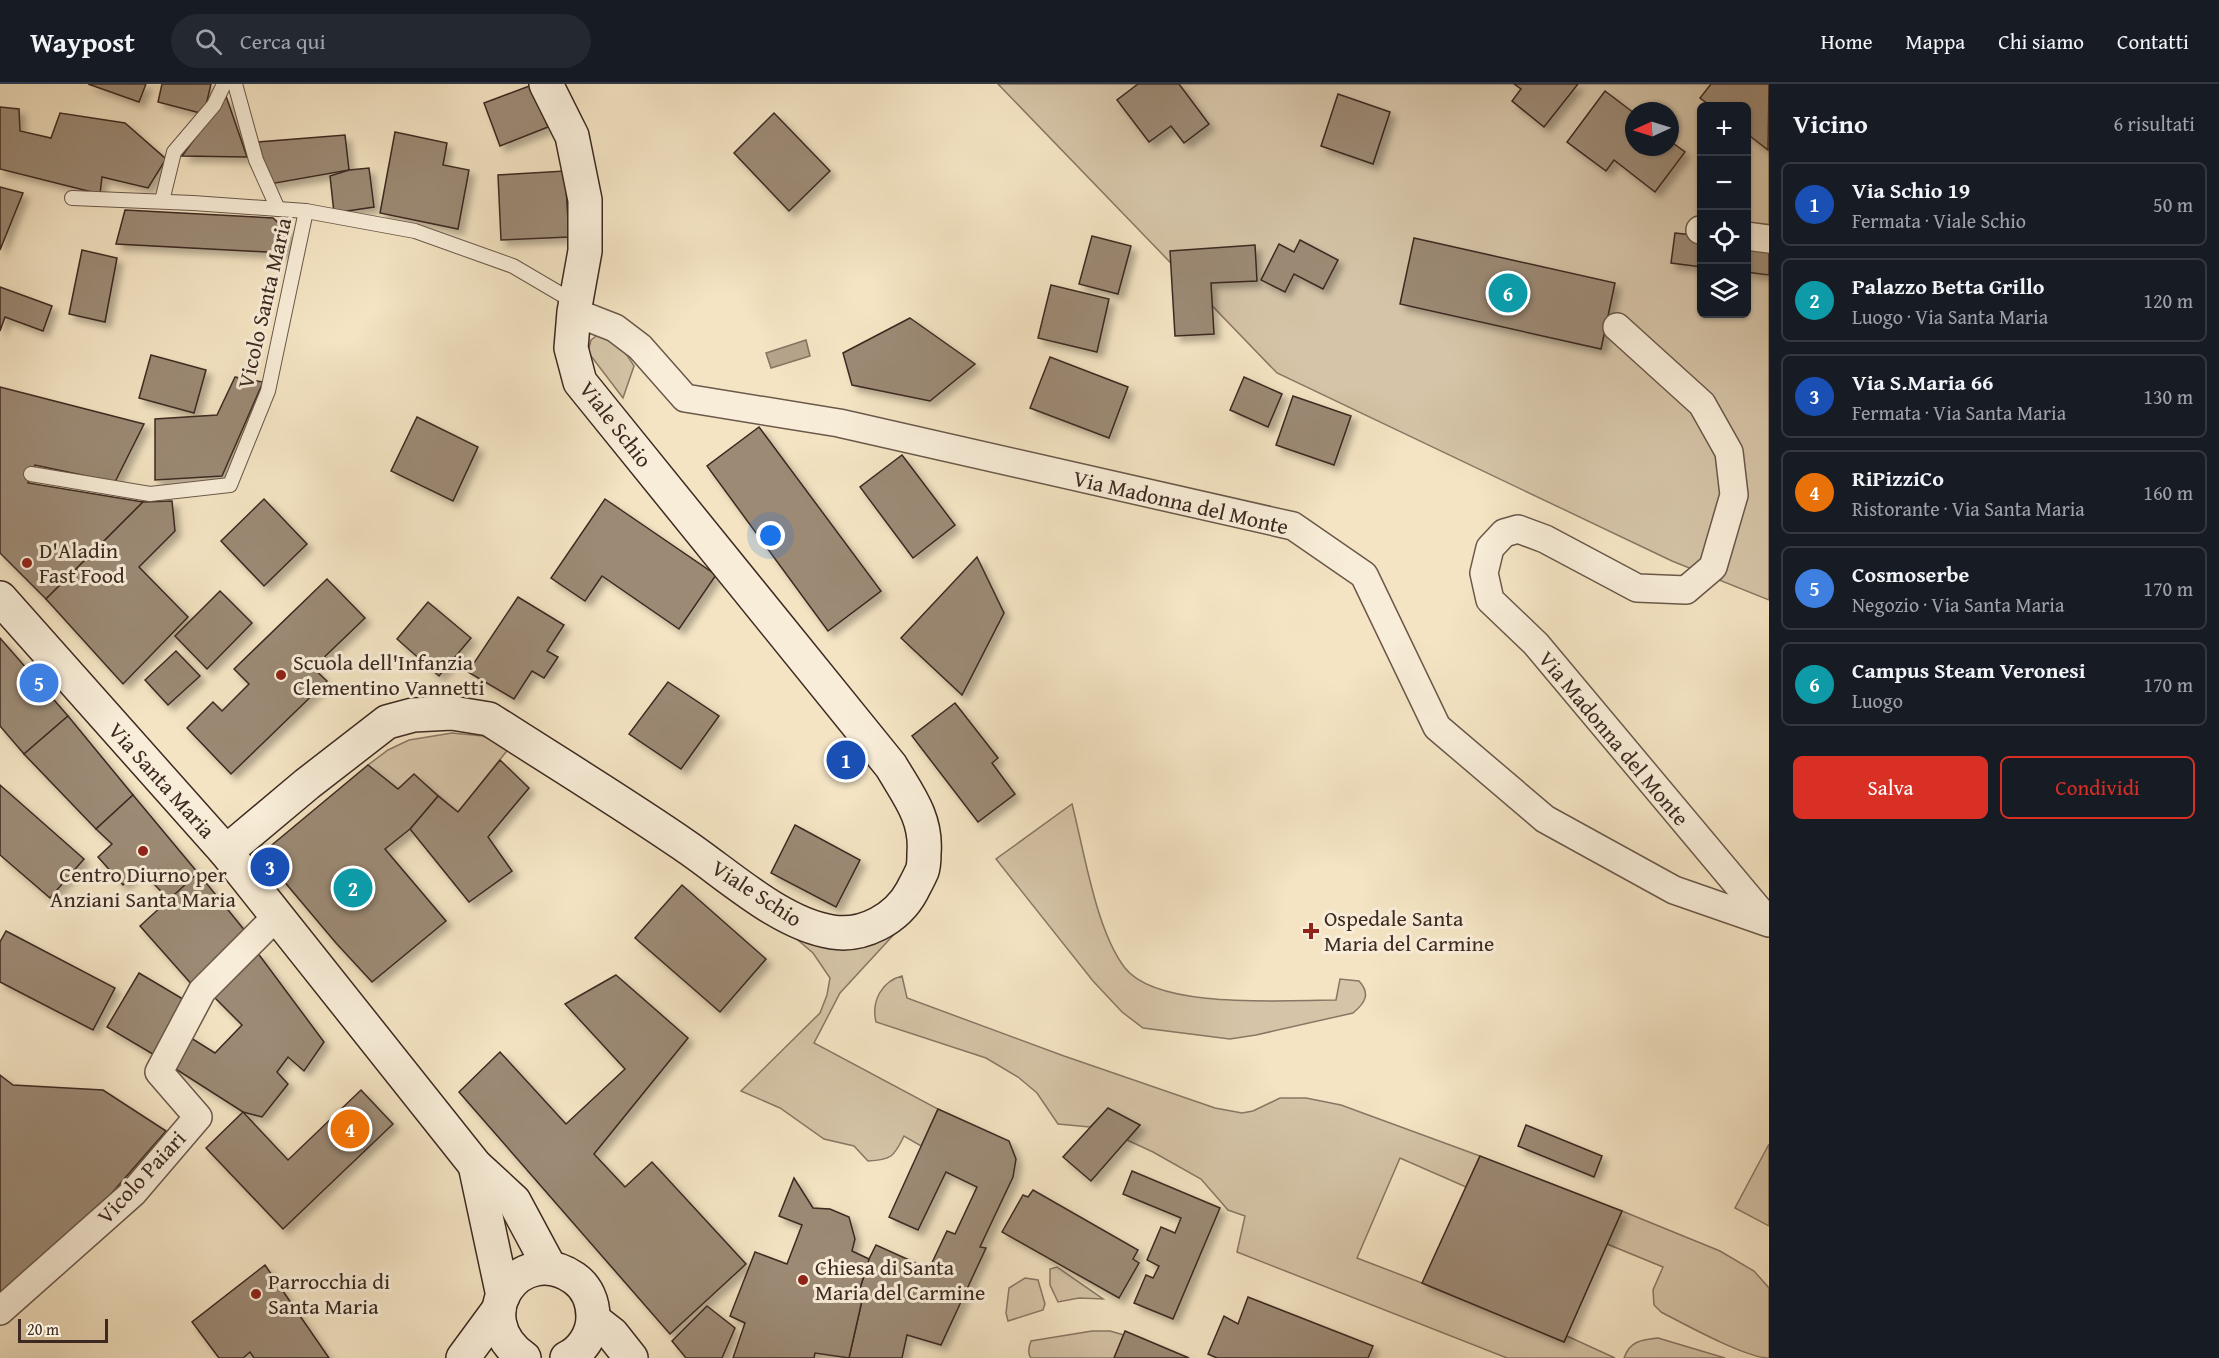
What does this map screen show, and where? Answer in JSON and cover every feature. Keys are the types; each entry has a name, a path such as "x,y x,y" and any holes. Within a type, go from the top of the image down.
{"street":[{"name":"Viale Schio","path":"226,852 307,784 387,722 413,715 452,713 489,719 685,845 789,917 808,926 834,932 860,931 879,924 906,902 923,869 925,842 921,816 891,766 580,382 571,348 575,307 585,251 585,200 572,136 546,84"},
{"path":"1751,236 1769,238"},
{"name":"Via Madonna del Monte","path":"575,307 615,328 640,347 685,398 839,423 1293,526 1364,576 1437,727 1545,819 1674,890 1769,922"},
{"name":"Via Madonna del Monte","path":"1617,327 1702,404 1729,452 1734,495 1713,567 1686,590 1637,588 1545,539 1518,529 1504,533 1490,548 1484,573 1490,600 1536,644 1769,922"},
{"name":"Via Santa Maria","path":"0,598 226,852 475,1165 514,1201 550,1268"},
{"name":"Vicolo Paiari","path":"0,1311 136,1196 198,1117 159,1072 202,991 276,917"},
{"name":"Via Santa Maria","path":"475,1165 501,1302 499,1324 504,1338 513,1350 525,1358"},
{"path":"463,1358 501,1302 511,1283 522,1274 536,1269 550,1268 565,1272 577,1280 587,1291 592,1305 594,1320 590,1334 582,1347 567,1358"},
{"path":"594,1320 612,1334 631,1358"}],"lane":[{"path":"162,201 174,152 214,105 224,84"},
{"path":"235,84 256,160 278,209"},
{"path":"72,198 162,201 306,211"},
{"name":"Vicolo Santa Maria","path":"31,474 150,494 230,485 268,391 306,211 415,231 513,266 575,307"}],"shaded area":[{"path":"998,84 1769,84 1769,600 1672,561 1277,373"},
{"path":"599,334 616,342 634,366 623,398 588,352 591,340"},
{"path":"806,340 810,356 771,368 766,353"},
{"path":"452,733 483,736 510,747 458,812 414,775 398,789 368,765 388,750 409,740"},
{"path":"1072,804 1092,889 1106,933 1125,968 1141,981 1165,991 1193,997 1286,1001 1336,1000 1340,979 1359,981 1366,994 1361,1006 1353,1013 1230,1039 1143,1028 1122,1012 1093,981 996,859"},
{"path":"910,917 840,993 814,1043 938,1109 921,1146 904,1136 891,1156 882,1160 868,1161 854,1146 824,1139 780,1108 741,1091 820,1013 827,995 830,978 813,953 792,935"},
{"path":"902,976 907,998 1064,1056 1215,1108 1242,1113 1253,1111 1280,1098 1306,1098 1341,1105 1480,1156 1466,1187 1400,1158 1357,1258 1564,1342 1567,1336 1615,1358 1507,1358 1237,1252 1245,1216 1228,1210 1201,1179 1127,1140 1140,1125 1108,1109 1090,1127 1058,1124 1037,1093 1018,1077 986,1058 876,1022 875,1007 880,993 889,982"},
{"path":"1769,1144 1769,1226 1735,1208"},
{"path":"1622,1211 1720,1251 1754,1271 1769,1288 1769,1358 1759,1357 1731,1347 1661,1312 1654,1305 1653,1290 1663,1267 1607,1244"},
{"path":"1057,1267 1103,1299 1079,1298 1058,1302 1050,1285 1050,1269"},
{"path":"1025,1278 1038,1280 1045,1304 1043,1310 1008,1321 1006,1313 1009,1288"},
{"path":"1092,1331 1110,1331 1124,1335 1114,1358 1031,1358 1030,1356 1031,1341"},
{"path":"1658,1338 1725,1358 1624,1358 1629,1348 1637,1342"}],"building":[{"path":"88,84 146,84 139,102"},
{"path":"162,84 211,84 204,114 158,102"},
{"path":"1138,84 1179,84 1209,124 1184,143 1171,126 1149,142 1117,100"},
{"path":"1514,84 1578,84 1544,127 1512,101 1521,89"},
{"path":"1711,84 1769,84 1768,150 1751,137 1751,102 1706,102 1700,98"},
{"path":"532,85 548,127 500,146 484,103"},
{"path":"1605,91 1625,106 1625,156 1679,156 1679,148 1685,152 1655,192 1614,160 1606,171 1567,142"},
{"path":"1338,94 1390,112 1373,164 1321,146"},
{"path":"226,96 247,157 182,156"},
{"path":"0,107 19,109 20,131 51,138 60,113 125,123 166,159 148,188 102,177 100,194 0,169"},
{"path":"774,113 830,171 789,211 734,153"},
{"path":"395,132 447,143 443,165 469,170 458,229 380,213"},
{"path":"345,135 349,170 270,184 258,142"},
{"path":"369,168 374,207 334,213 330,176 349,170"},
{"path":"565,171 569,237 501,240 498,175"},
{"path":"0,187 23,193 0,250"},
{"path":"125,210 273,218 289,233 285,253 116,244"},
{"path":"1675,233 1697,235 1697,266 1671,263"},
{"path":"1092,236 1131,246 1118,294 1079,284"},
{"path":"1414,238 1615,283 1601,349 1400,304"},
{"path":"1300,240 1338,260 1323,289 1294,274 1285,292 1261,280 1279,244 1294,252"},
{"path":"1751,242 1769,244 1769,275 1751,273"},
{"path":"1255,245 1257,281 1211,283 1214,334 1175,336 1170,251"},
{"path":"82,250 117,258 105,322 69,314"},
{"path":"1051,285 1109,299 1097,352 1038,338"},
{"path":"0,287 52,306 43,331 5,317 0,331"},
{"path":"910,318 975,364 930,401 852,385 843,353"},
{"path":"151,355 206,370 194,413 139,398"},
{"path":"1050,357 1128,387 1109,438 1030,408"},
{"path":"235,377 263,382 222,476 155,480 155,419 217,415"},
{"path":"1244,377 1282,394 1268,427 1230,410"},
{"path":"0,387 144,424 115,482 35,465 28,483 143,502 46,599 0,553"},
{"path":"1293,396 1351,416 1334,465 1276,445"},
{"path":"417,417 478,447 453,501 391,471"},
{"path":"759,427 881,591 828,631 707,466"},
{"path":"902,455 955,525 913,558 860,487"},
{"path":"264,499 307,544 264,586 221,541"},
{"path":"605,499 716,575 679,629 602,576 585,601 551,578"},
{"path":"172,501 175,531 139,567 188,617 123,684 46,599 143,502"},
{"path":"977,557 1004,613 962,695 901,638"},
{"name":"Scuola dell'Infanzia Clementino Vannetti","path":"327,579 365,618 313,668 327,681 231,774 187,728 213,702 222,711 249,684 234,669"},
{"path":"220,591 252,623 207,669 175,636"},
{"path":"518,597 564,625 547,651 558,657 544,678 532,671 514,699 468,672"},
{"path":"428,602 471,638 439,676 397,639"},
{"path":"0,638 68,716 24,754 0,726"},
{"path":"176,651 200,676 168,705 145,680"},
{"path":"668,682 719,716 681,769 629,734"},
{"path":"955,703 998,758 992,763 1015,794 978,822 912,736"},
{"path":"68,716 133,795 96,829 24,754"},
{"path":"500,760 529,788 488,837 512,871 469,902 410,829 438,796 458,812"},
{"path":"368,765 398,789 414,774 438,796 410,829 385,849 446,921 372,982 261,854"},
{"path":"0,785 84,859 50,898 0,855"},
{"name":"Centro Diurno per Anziani Santa Maria","path":"133,795 198,873 169,900 140,869 123,885 98,857 112,844 96,829"},
{"path":"795,825 860,860 836,907 771,873"},
{"path":"198,873 250,937 194,987 140,926"},
{"path":"682,885 766,959 720,1012 635,938"},
{"path":"6,931 115,988 93,1030 0,982 0,942"},
{"path":"257,952 324,1042 304,1071 288,1057 277,1072 288,1084 262,1117 243,1112 171,1066 188,1036 215,1053 242,1025 214,997"},
{"path":"139,973 188,1002 156,1056 107,1027"},
{"path":"616,975 688,1038 594,1154 625,1187 652,1162 746,1264 670,1334 459,1092 500,1052 566,1124 625,1069 565,1004"},
{"path":"0,1075 13,1085 103,1090 166,1131 83,1226 0,1300"},
{"path":"361,1090 393,1124 283,1229 206,1148 243,1112 288,1160"},
{"path":"1108,1108 1140,1125 1091,1181 1063,1157"},
{"path":"938,1109 1009,1141 1016,1159 1013,1177 980,1247 986,1248 941,1345 907,1335 902,1358 849,1358 863,1296 858,1295 869,1259 876,1245 929,1269 947,1231 955,1234 977,1187 946,1172 918,1230 889,1217"},
{"path":"1526,1125 1602,1156 1594,1177 1518,1146"},
{"path":"1480,1156 1622,1211 1564,1342 1422,1283"},
{"path":"1132,1171 1220,1208 1173,1319 1134,1303 1146,1275 1153,1278 1159,1266 1147,1260 1161,1227 1175,1233 1181,1218 1123,1194"},
{"name":"Chiesa di Santa Maria del Carmine","path":"794,1178 813,1208 830,1209 849,1217 855,1239 852,1251 869,1259 858,1295 863,1296 849,1358 815,1353 814,1358 733,1358 745,1323 730,1316 755,1252 787,1264 802,1225 779,1216"},
{"path":"1033,1190 1138,1250 1133,1259 1139,1263 1119,1298 1002,1232 1023,1195 1028,1197"},
{"name":"Parrocchia di Santa Maria","path":"265,1265 329,1358 254,1358 250,1352 243,1358 219,1358 192,1322"},
{"path":"1248,1297 1373,1346 1368,1358 1217,1358 1208,1354 1224,1316 1238,1324"},
{"path":"707,1306 735,1328 722,1358 686,1358 672,1341"},
{"path":"1125,1331 1189,1358 1114,1358"}],"place":[{"name":"Campus Steam Veronesi","path":"1508,293"},
{"name":"D'Aladin Fast Food","path":"27,563"},
{"name":"Scuola dell'Infanzia Clementino Vannetti","path":"281,675"},
{"name":"Cosmoserbe","path":"39,683"},
{"name":"Via Schio 19","path":"846,760"},
{"name":"Centro Diurno per Anziani Santa Maria","path":"143,851"},
{"name":"Via S.Maria 66","path":"270,867"},
{"name":"Palazzo Betta Grillo","path":"353,888"},
{"name":"Ospedale Santa Maria del Carmine","path":"1311,931"},
{"name":"RiPizziCo","path":"350,1129"},
{"name":"Chiesa di Santa Maria del Carmine","path":"803,1280"},
{"name":"Parrocchia di Santa Maria","path":"256,1294"}]}
